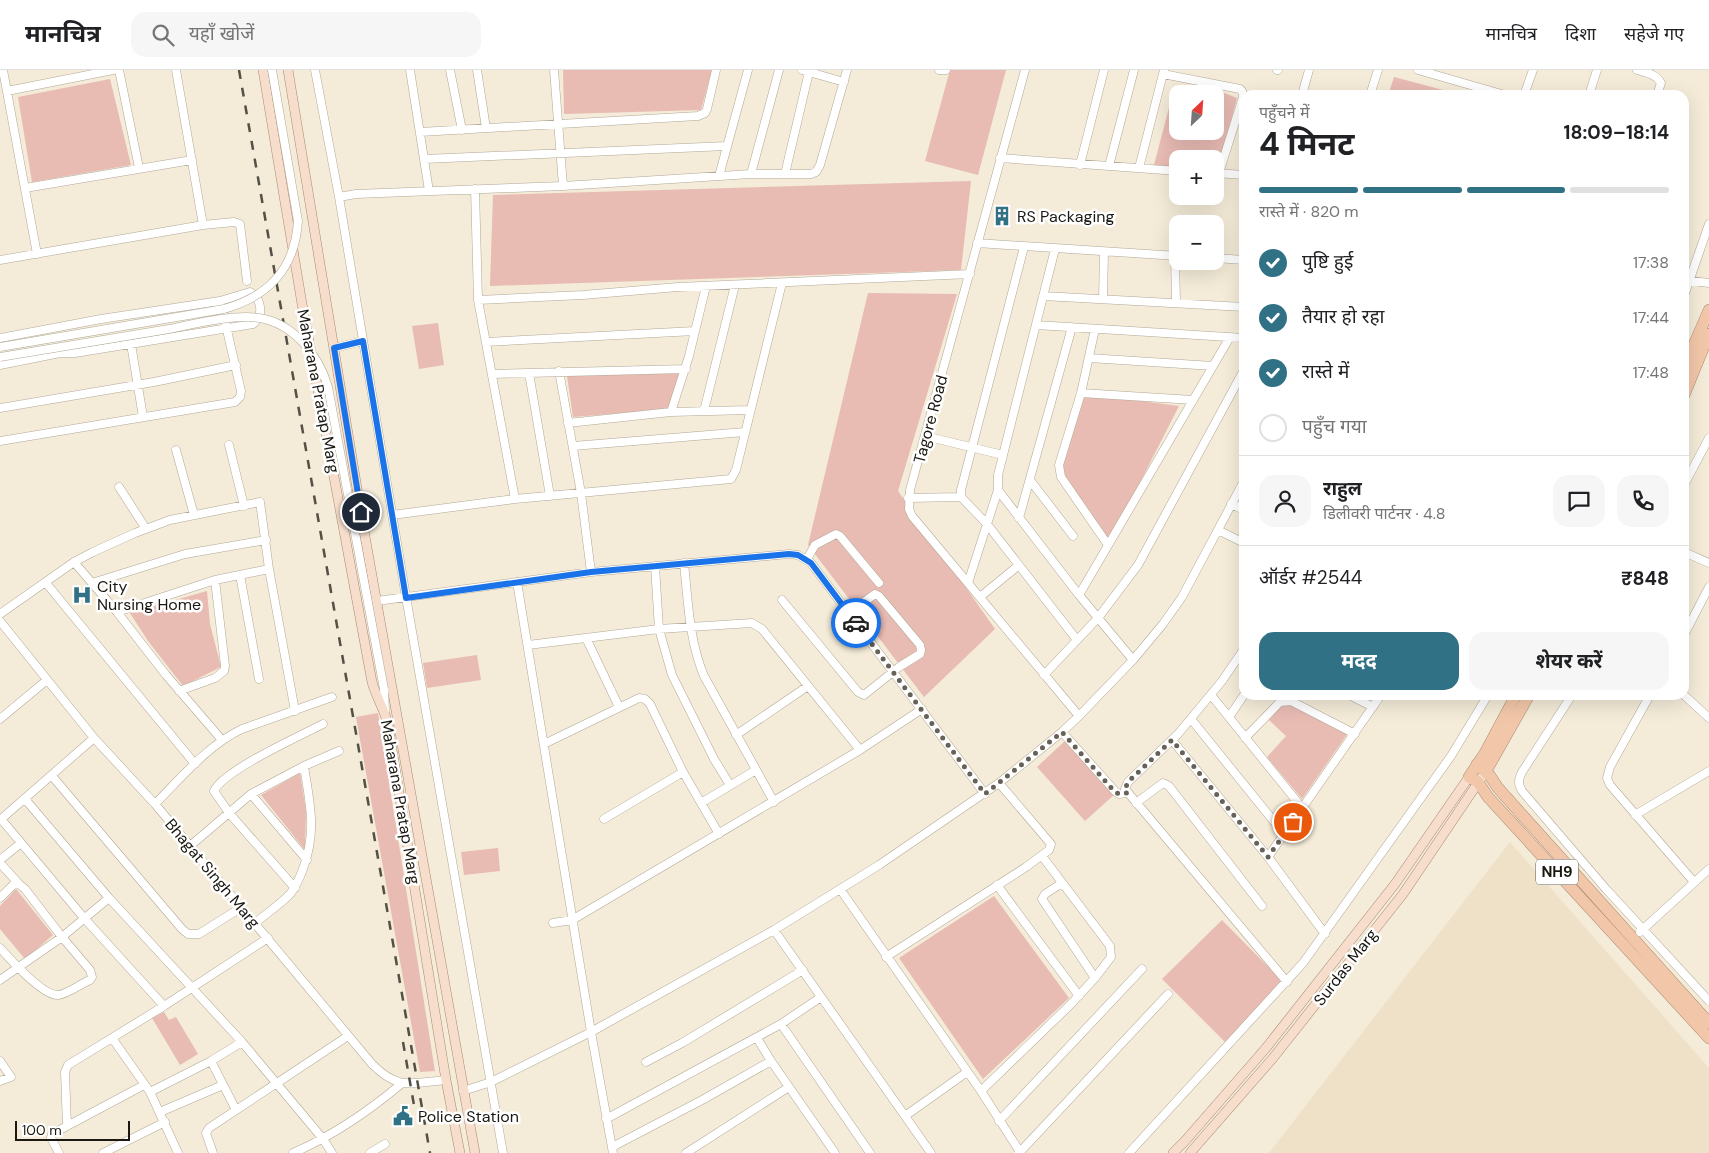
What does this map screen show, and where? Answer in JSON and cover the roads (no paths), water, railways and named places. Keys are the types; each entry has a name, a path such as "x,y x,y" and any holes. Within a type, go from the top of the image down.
{"highway":[{"path":"1689,356 1709,310"},
{"path":"1689,383 1709,334"},
{"path":"1482,768 1514,700"},
{"path":"1474,779 1526,700"},
{"path":"1482,768 1709,1023"},
{"name":"NH9","path":"1474,779 1488,797 1709,1038"}],"main road":[{"name":"Maharana Pratap Marg","path":"263,70 302,304 372,682 374,692 385,711 388,725 446,1080 460,1153"},
{"name":"Maharana Pratap Marg","path":"288,70 377,601 475,1153"},
{"path":"316,377 338,372"},
{"name":"Surdas Marg","path":"1173,1153 1266,1048 1389,892 1474,779"},
{"name":"Surdas Marg","path":"1190,1153 1273,1058 1397,901 1474,779"},
{"path":"412,864 424,862"},
{"path":"430,974 443,972"}],"street":[{"path":"3,70 37,254"},
{"path":"7,91 113,70"},
{"path":"119,70 139,168"},
{"path":"176,70 203,225"},
{"path":"0,347 224,309 251,299 269,287 286,265 293,251 297,237 298,221 272,70"},
{"path":"315,70 339,197 406,598 503,1153"},
{"path":"410,70 429,191"},
{"path":"450,70 462,130"},
{"path":"477,70 486,128"},
{"path":"554,70 563,186"},
{"path":"420,132 702,115 707,109 716,70"},
{"path":"719,176 748,70"},
{"path":"751,174 779,70"},
{"path":"339,197 356,194 563,186 751,174 811,174 819,169 847,70"},
{"path":"939,70 946,70"},
{"name":"Tagore Road","path":"908,498 1025,70"},
{"path":"1080,165 1104,70"},
{"path":"1109,166 1134,70"},
{"path":"1303,90 1309,70"},
{"path":"1372,90 1378,70"},
{"path":"1418,70 1488,90"},
{"path":"1526,90 1532,70"},
{"path":"1591,90 1597,70"},
{"path":"1637,70 1654,75 1661,83 1659,90"},
{"path":"784,174 806,71 844,82"},
{"path":"1139,168 1163,72 1241,90"},
{"path":"1224,153 1239,109"},
{"path":"424,159 727,146"},
{"path":"1000,158 1169,170"},
{"path":"25,188 192,160"},
{"path":"1224,174 1239,175"},
{"path":"475,189 478,300 515,499"},
{"path":"0,260 203,225 234,222 240,224 247,281"},
{"path":"1689,275 1709,224"},
{"path":"977,243 1169,256"},
{"path":"1024,247 961,490 961,497 987,524 1077,640"},
{"path":"968,583 998,490 998,475 1055,249"},
{"path":"1102,299 1104,252"},
{"path":"1224,259 1239,260"},
{"path":"1176,270 1176,303"},
{"path":"478,300 706,286 970,274"},
{"path":"1689,280 1709,283"},
{"path":"392,515 515,499 731,479 736,470 782,283"},
{"path":"704,411 735,285"},
{"path":"671,412 686,369 706,286"},
{"path":"0,338 101,319 220,300 250,292 256,298 261,308 258,321 253,324 0,365"},
{"path":"1043,296 1239,307"},
{"path":"0,441 235,402 240,397 242,391 220,300"},
{"path":"0,358 201,323 245,318 258,318 270,321 295,336 309,349 318,361 328,387 384,689 385,711"},
{"path":"1036,325 1239,338"},
{"path":"1019,518 1072,328"},
{"path":"1095,329 1081,393 1059,471 1108,545"},
{"path":"486,342 695,331"},
{"path":"1079,595 1230,337"},
{"path":"334,348 363,341"},
{"path":"131,344 142,417"},
{"path":"1088,358 1213,366"},
{"path":"0,408 138,385 236,365"},
{"path":"492,374 686,369"},
{"path":"559,371 581,492 591,572"},
{"path":"530,373 550,496"},
{"path":"1044,675 1098,618 1145,555 1197,454 1239,379"},
{"path":"1081,393 1193,400"},
{"path":"568,423 671,412 750,410"},
{"path":"572,446 745,432"},
{"path":"925,436 1003,456"},
{"path":"1689,476 1709,438"},
{"path":"229,445 244,506"},
{"path":"176,450 194,515"},
{"path":"1030,480 1073,536"},
{"path":"119,487 146,529"},
{"path":"998,490 1079,595 1134,660"},
{"path":"463,1091 491,1082 591,1032 774,930 880,864 985,794 1080,716 1134,660 1182,597 1239,490"},
{"path":"961,497 908,498 909,509 912,516 1080,716"},
{"path":"0,614 74,562 146,529 194,515 260,502 269,569 296,711"},
{"path":"1231,504 1239,508"},
{"path":"1218,530 1239,541"},
{"path":"807,559 816,545 836,534 840,536 880,583"},
{"path":"92,583 185,554 266,540"},
{"path":"377,601 591,572 789,554 807,559 985,794"},
{"path":"1689,554 1709,563"},
{"path":"74,562 117,612 179,691 222,740"},
{"path":"684,563 691,627 697,656 704,676 774,802"},
{"path":"980,597 1019,565"},
{"path":"655,566 659,629 672,675 730,786"},
{"path":"117,612 215,580 269,569"},
{"path":"240,575 259,679"},
{"path":"179,691 215,678 224,671 215,580"},
{"path":"517,582 572,920 612,1150 771,1061"},
{"path":"46,583 195,764"},
{"path":"1689,625 1709,587"},
{"path":"782,600 861,694 866,694 893,672 920,654 920,645 885,602 875,594 849,613"},
{"name":"Bhagat Singh Marg","path":"0,621 94,738 155,804 348,1036 382,1075 401,1084"},
{"path":"528,645 659,629 744,622 757,626 860,750"},
{"path":"586,638 619,707"},
{"path":"1239,656 1222,681 1191,719 1128,782 1125,789 1287,982"},
{"path":"0,719 48,680"},
{"path":"736,735 808,686"},
{"path":"1211,695 1303,809"},
{"path":"155,804 222,740 242,729 332,697"},
{"path":"544,744 639,698 645,699 650,704 682,772 719,834"},
{"path":"1228,717 1240,700"},
{"path":"1359,700 1373,707"},
{"path":"1268,857 1378,700"},
{"path":"1129,1153 1287,982 1325,934 1451,756 1485,700"},
{"path":"1506,796 1518,785 1522,772 1569,700"},
{"path":"1647,700 1610,767 1607,778 1610,785 1694,882"},
{"path":"1689,700 1709,718"},
{"path":"1245,738 1280,702 1285,701 1291,701 1355,734"},
{"path":"553,922 572,920 774,802 860,750 922,709"},
{"path":"1191,719 1284,834"},
{"path":"294,888 229,813 214,791 218,784 255,759 323,724"},
{"path":"1062,732 1115,792 1119,794 1127,793"},
{"path":"94,738 1,820 84,918 164,1006"},
{"path":"1172,740 1268,857 1325,934"},
{"path":"190,846 251,794 304,766 340,751"},
{"path":"255,923 284,900 294,888 307,860 312,840 312,818 304,766"},
{"path":"701,803 756,770"},
{"path":"1636,815 1709,771"},
{"path":"604,819 682,772"},
{"path":"52,776 188,934 199,934 242,907"},
{"path":"886,957 997,886 1049,850 1051,844 999,783"},
{"path":"1136,803 1163,783 1169,786 1262,906"},
{"path":"1518,785 1643,930 1709,1001"},
{"path":"251,794 307,860"},
{"path":"25,799 110,898 242,1042 323,1139 332,1153"},
{"path":"0,948 46,992 59,995 90,980 92,973 90,970 26,889 19,884 0,862 21,843"},
{"path":"981,1091 1079,996 1111,957 1112,951 1110,946 1042,856"},
{"path":"1633,938 1709,869"},
{"path":"1062,883 1045,894 1042,899 1095,978"},
{"path":"0,898 13,885 19,884"},
{"path":"997,886 1079,996"},
{"path":"840,889 981,1091 1019,1152 1168,994"},
{"path":"0,980 62,936 110,898"},
{"path":"774,930 931,1153"},
{"path":"67,1126 65,1072 68,1065 164,1006 268,938"},
{"path":"1000,1120 1142,969"},
{"path":"646,1062 682,1043 802,970"},
{"path":"606,1118 757,1038 821,997"},
{"path":"781,1024 870,1153"},
{"path":"213,1153 207,1137 207,1131 348,1036"},
{"path":"112,1038 150,1092 178,1153"},
{"path":"757,1038 835,1153"},
{"path":"150,1092 211,1061 242,1042"},
{"path":"0,1061 11,1076 0,1081"},
{"path":"211,1061 236,1110"},
{"path":"905,1116 967,1072"},
{"path":"296,1152 323,1139 384,1098 401,1084 446,1080"},
{"path":"59,1153 51,1136 144,1085"},
{"path":"160,1112 223,1085"},
{"path":"688,1153 789,1087"},
{"path":"103,1153 165,1122"},
{"path":"370,1153 385,1144"}],"railway":[{"path":"239,70 430,1153"},
{"path":"403,1042 415,1111"}],"place":[{"name":"RS Packaging","path":"1002,216"},
{"name":"City Nursing Home","path":"82,595"},
{"name":"Police Station","path":"403,1116"}]}
